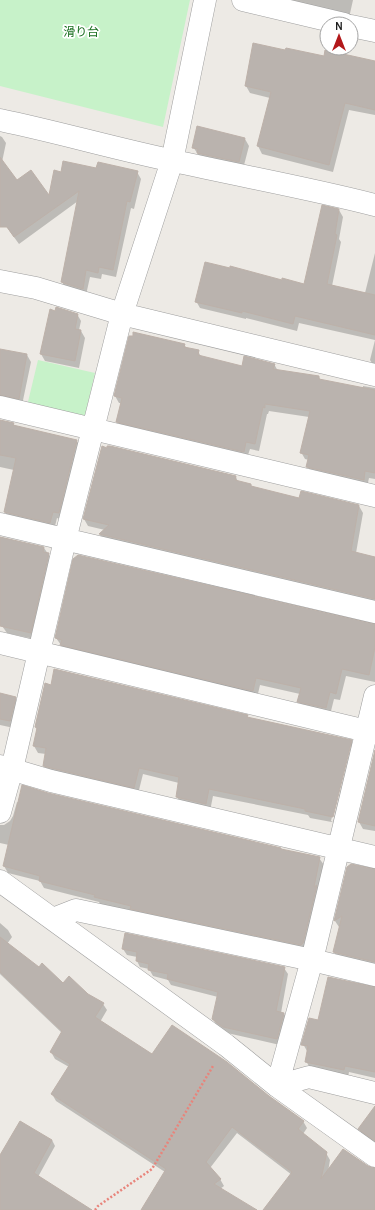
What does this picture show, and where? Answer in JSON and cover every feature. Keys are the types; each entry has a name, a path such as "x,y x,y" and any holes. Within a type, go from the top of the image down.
{"street":[{"path":"0,812 6,768 39,652 65,540 122,314 172,161 205,0"},
{"path":"243,0 319,18"},
{"path":"359,28 375,32"},
{"path":"0,120 57,132 172,161 334,194 375,205"},
{"path":"0,280 36,288 122,314 375,375"},
{"path":"0,407 375,496"},
{"path":"0,524 375,612"},
{"path":"0,643 371,732"},
{"path":"277,1086 312,960 338,848 371,732 375,696"},
{"path":"6,768 51,781 375,857"},
{"path":"0,880 226,1045 277,1086 375,1156"},
{"path":"53,919 76,910 312,960 375,975"},
{"path":"277,1086 309,1078 375,1093"}],"path":[{"path":"95,1210 98,1206 152,1169 226,1045"}],"green space":[{"name":"滑り台","path":"0,0 190,0 163,127 0,86"},
{"path":"38,360 95,373 84,420 27,406"}],"building":[{"path":"253,43 285,50 286,48 319,56 352,56 375,61 375,110 345,103 329,165 257,146 271,92 245,86"},
{"path":"197,126 245,138 239,162 197,153 198,149 192,148"},
{"path":"0,157 17,180 31,170 49,195 54,170 61,172 63,161 96,168 98,162 138,171 130,202 127,201 113,270 99,267 98,273 86,270 83,289 61,282 79,191 14,237 7,227 0,227"},
{"path":"322,205 339,209 335,234 337,235 327,284 375,295 375,335 295,316 293,324 242,311 242,313 195,302 205,262 230,268 230,266 282,280 282,278 304,284"},
{"path":"56,307 78,314 75,329 81,330 75,361 40,354 50,309 55,311"},
{"path":"133,332 185,344 184,347 199,350 198,355 242,366 244,356 275,364 273,369 319,376 319,379 375,390 375,473 365,471 364,480 306,467 309,455 300,453 310,411 265,404 265,408 263,407 255,444 246,442 244,452 116,422 122,398 114,396 129,336 133,336"},
{"path":"0,349 27,354 19,399 0,395"},
{"path":"0,420 14,423 13,425 77,440 59,513 53,512 50,523 4,512 16,458 0,455"},
{"path":"102,446 107,448 107,446 110,446 236,476 235,480 251,484 251,486 299,498 301,491 359,505 351,551 375,557 375,599 99,534 109,525 83,519"},
{"path":"0,537 44,547 43,552 49,553 31,633 0,626"},
{"path":"78,555 375,624 375,647 369,675 342,669 336,694 330,692 326,708 297,702 301,688 256,678 253,691 60,645 62,640 55,638 73,559"},
{"path":"54,669 248,715 247,717 352,740 333,817 305,811 305,809 209,789 206,804 176,797 179,777 139,768 134,788 43,766 46,748 33,746 37,728 35,727 45,683 51,685"},
{"path":"0,693 16,697 10,721 0,719"},
{"path":"375,750 375,826 358,822"},
{"path":"22,785 48,793 320,857 314,887 317,885 303,943 301,945 130,909 131,906 39,881 40,876 3,866"},
{"path":"351,864 375,869 375,962 333,952 342,916 334,921 347,867"},
{"path":"125,933 285,967 276,1011 284,1013 277,1039 223,1027 212,1019 218,992 167,979 168,974 148,970 149,964 136,961 137,952 122,949"},
{"path":"0,937 39,967 42,963 63,983 69,976 88,994 104,1003 95,1017 152,1054 172,1025 227,1062 269,1096 304,1121 298,1129 327,1152 321,1179 343,1149 368,1166 375,1168 375,1210 263,1210 292,1172 232,1127 206,1162 221,1179 214,1184 257,1210 141,1210 166,1169 51,1094 70,1064 50,1052 62,1031 0,972"},
{"path":"328,977 375,987 375,1072 345,1066 344,1070 305,1062 308,1046 301,1045 309,1018 318,1020"},
{"path":"375,1106 375,1141 358,1129"},
{"path":"20,1121 52,1140 34,1173 92,1210 0,1210 0,1155"}]}
